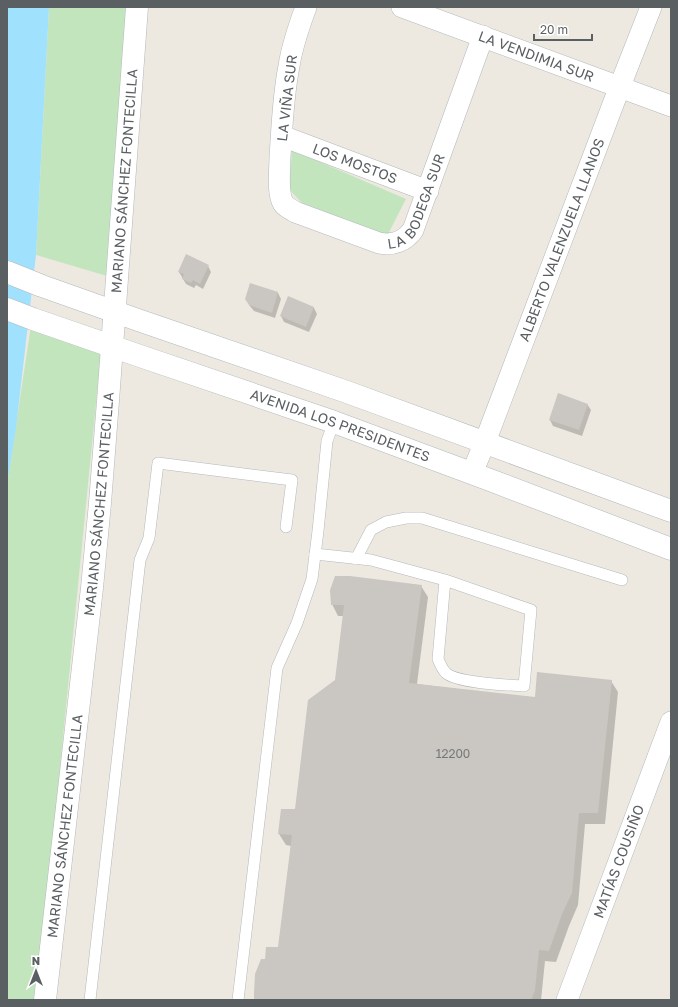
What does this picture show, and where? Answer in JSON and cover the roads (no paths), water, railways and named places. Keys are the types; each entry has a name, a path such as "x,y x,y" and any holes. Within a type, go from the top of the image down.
{"street":[{"name":"MARIANO SÁNCHEZ FONTECILLA","path":"45,1000 92,588 102,480 137,7"},
{"name":"LA VIÑA SUR","path":"280,192 279,178 284,98 288,66 306,7"},
{"name":"LA VENDIMIA SUR","path":"402,7 671,106"},
{"name":"ALBERTO VALENZUELA LLANOS","path":"472,473 651,7"},
{"name":"LA BODEGA SUR","path":"280,192 283,203 295,212 378,243 397,243 409,235 413,230 428,191 483,36"},
{"name":"LOS MOSTOS","path":"282,136 428,191"},
{"path":"7,272 114,312 347,392 671,511"},
{"name":"AVENIDA LOS PRESIDENTES","path":"7,309 334,422 671,549"},
{"path":"334,422 347,392"},
{"name":"MATÍAS COUSIÑO","path":"567,1000 671,722"}],"lane":[{"path":"238,1000 276,668 297,624 312,579 327,441 334,422"},
{"path":"90,1000 140,560 149,538 158,463 292,480 286,527"},
{"path":"356,559 372,530 386,522 406,518 422,518 622,580"},
{"path":"315,554 371,560 444,580 531,610 524,686 466,681 453,678 445,673 440,666 438,659 444,580"}],"water":[{"path":"8,7 49,7 36,255 16,428 7,485"}]}
